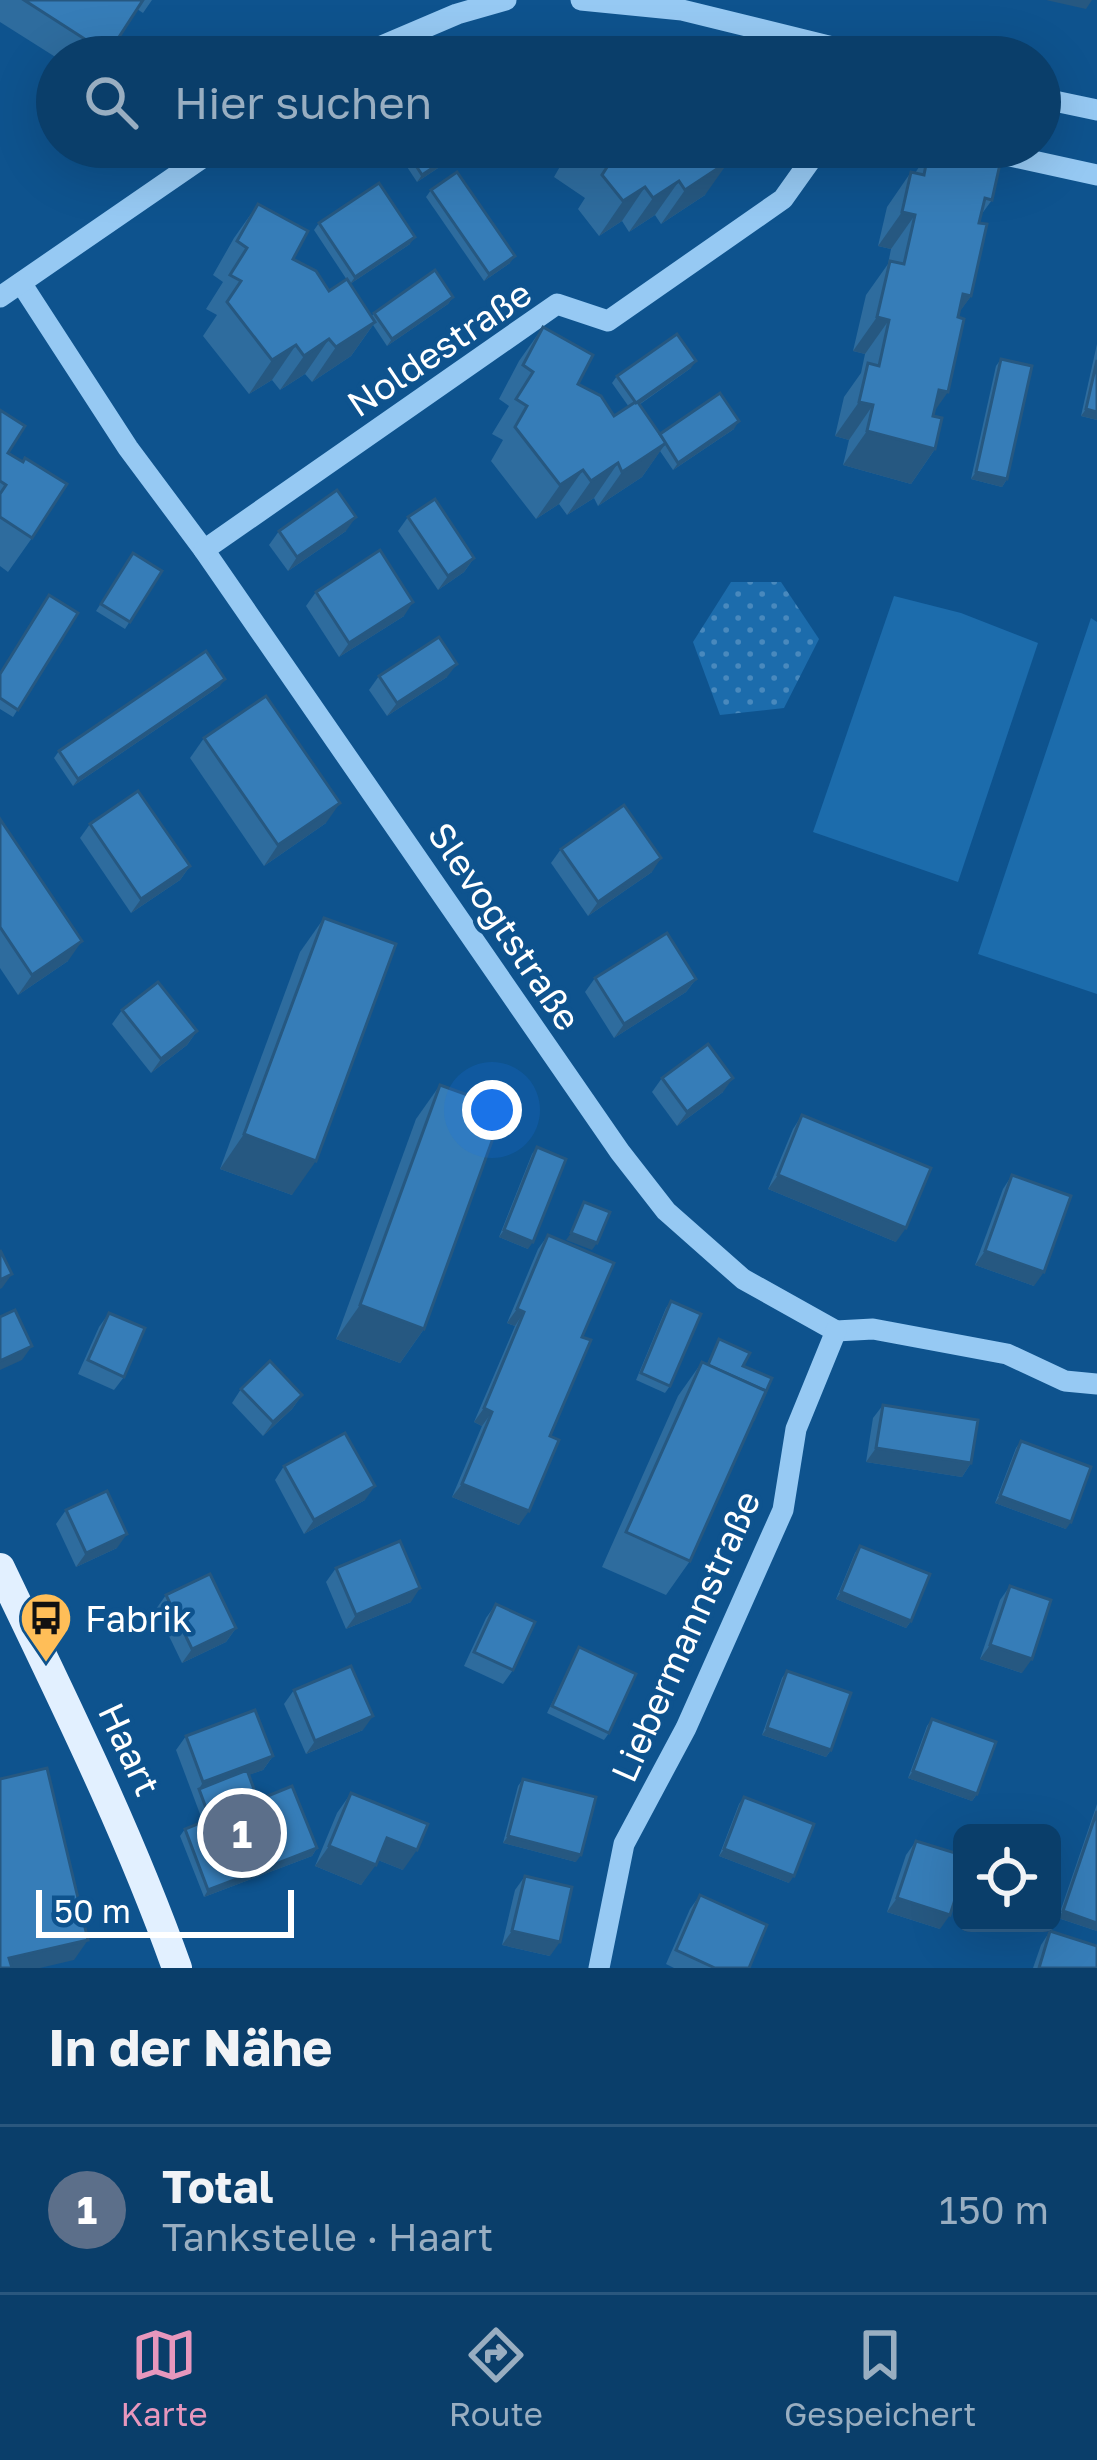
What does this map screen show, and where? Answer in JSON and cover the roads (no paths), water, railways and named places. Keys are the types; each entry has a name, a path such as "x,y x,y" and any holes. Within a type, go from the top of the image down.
{"main road":[{"name":"Haart","path":"0,1568 114,1805 177,1968"}],"street":[{"path":"405,36 506,0"},
{"path":"581,0 682,10 768,36"},
{"path":"1061,102 1097,110"},
{"path":"1061,167 1097,175"},
{"path":"0,297 188,168"},
{"name":"Noldestraße","path":"205,550 557,304 608,321 783,199 805,168"},
{"name":"Slevogtstraße","path":"21,283 128,448 205,550 620,1152 666,1211 743,1279 836,1331 873,1329 1007,1354 1065,1381 1097,1384"},
{"name":"Liebermannstraße","path":"599,1968 624,1844 686,1728 783,1510 796,1429 836,1331"}],"place":[{"name":"Fabrik","path":"46,1664"},
{"name":"Total","path":"242,1833"}]}
